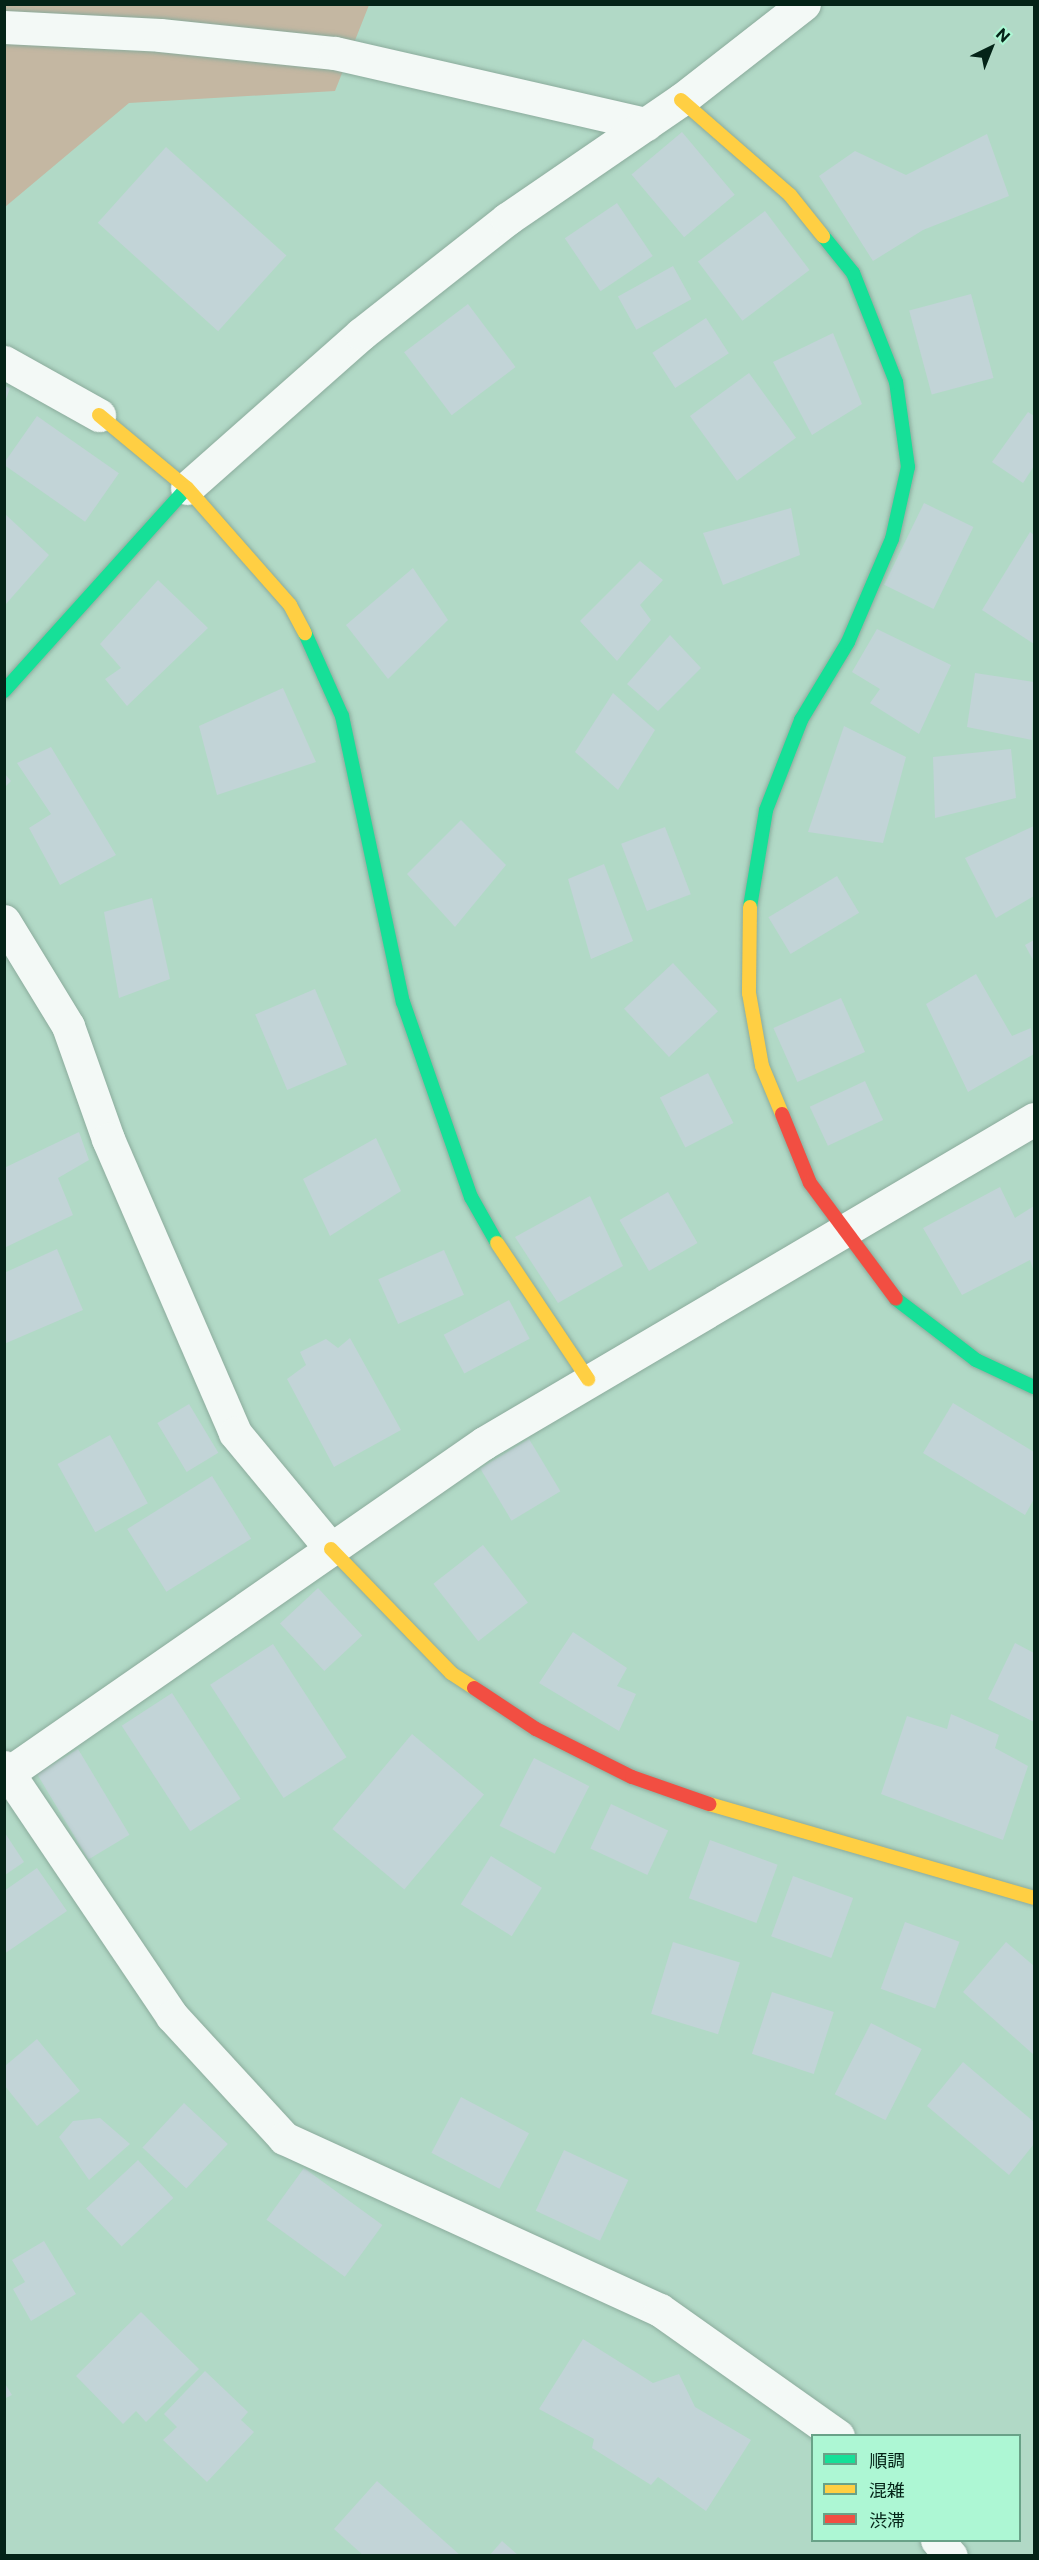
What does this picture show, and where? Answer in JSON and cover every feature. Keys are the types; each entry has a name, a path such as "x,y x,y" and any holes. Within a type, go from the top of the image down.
{"street":[{"path":"4,691 188,488 361,334 507,219 681,100 804,4"},
{"path":"4,27 160,34 334,53 646,124"},
{"path":"681,100 790,195 853,273 896,382 908,467 892,539 848,642 801,720 766,810 747,927 749,993 762,1066 810,1183 840,1230 886,1289 921,1323 976,1360 1035,1387"},
{"path":"4,362 99,415 188,488 290,605 320,660 342,716 403,1002 471,1197 510,1266 588,1379"},
{"path":"4,921 68,1026 108,1139 236,1433 331,1549 451,1673 536,1729 632,1777 753,1820 979,1878 1035,1898"},
{"path":"835,2434 660,2310 284,2138 172,2016 6,1772 484,1443 840,1230 1035,1119"},
{"path":"938,2542 951,2556"}],"shaded area":[{"path":"5,5 369,5 335,91 129,103 5,207"}],"building":[{"path":"682,132 735,195 684,237 631,174"},
{"path":"987,134 1009,196 923,230 873,261 819,176 855,151 906,175"},
{"path":"166,147 286,255 218,331 98,223"},
{"path":"617,203 653,256 601,291 565,238"},
{"path":"765,211 810,270 742,321 698,262"},
{"path":"673,266 691,299 636,330 618,297"},
{"path":"971,294 994,378 932,395 909,311"},
{"path":"468,304 516,367 452,415 404,352"},
{"path":"706,318 729,353 675,388 652,353"},
{"path":"833,333 862,404 812,435 773,362"},
{"path":"749,373 796,438 737,481 690,416"},
{"path":"4,386 10,388 5,402 4,402"},
{"path":"1028,412 1034,416 1034,466 1023,483 992,462"},
{"path":"37,416 119,473 85,522 4,465"},
{"path":"924,503 973,527 934,609 884,585"},
{"path":"791,508 800,555 723,585 703,533"},
{"path":"4,513 49,555 6,604 4,603"},
{"path":"1030,532 1034,535 1034,644 982,610"},
{"path":"640,561 663,580 640,605 651,620 617,661 580,621"},
{"path":"413,568 448,620 388,679 346,625"},
{"path":"158,580 208,628 127,706 105,679 121,668 100,644"},
{"path":"877,629 951,665 919,734 870,703 880,689 852,672"},
{"path":"670,635 701,668 658,711 627,684"},
{"path":"975,673 1034,682 1032,740 967,727"},
{"path":"283,688 316,762 217,795 199,726"},
{"path":"613,693 655,730 618,790 575,752"},
{"path":"844,726 906,757 883,843 808,832"},
{"path":"51,747 116,855 60,885 29,828 51,814 17,763"},
{"path":"1011,749 1016,798 935,818 933,757"},
{"path":"4,773 11,781 4,788"},
{"path":"461,820 506,865 455,927 407,874"},
{"path":"1034,826 1034,896 996,918 965,858"},
{"path":"665,827 691,894 647,911 621,844"},
{"path":"604,864 633,941 591,959 568,879"},
{"path":"837,876 859,913 791,954 768,917"},
{"path":"152,898 170,979 119,998 104,912"},
{"path":"1034,940 1034,962 1025,945"},
{"path":"673,963 718,1011 669,1057 624,1009"},
{"path":"976,974 1012,1036 1031,1028 1034,1054 968,1092 926,1004"},
{"path":"315,989 347,1064 287,1090 255,1014"},
{"path":"841,998 865,1052 797,1082 773,1028"},
{"path":"708,1073 733,1123 685,1147 660,1098"},
{"path":"865,1081 883,1120 828,1146 810,1107"},
{"path":"79,1132 89,1160 58,1178 73,1215 4,1248 4,1168"},
{"path":"376,1138 401,1191 330,1236 303,1179"},
{"path":"1000,1187 1015,1218 1034,1206 1034,1272 1030,1260 962,1295 923,1228"},
{"path":"668,1192 698,1243 649,1271 620,1220"},
{"path":"590,1196 623,1266 558,1303 515,1237"},
{"path":"57,1249 83,1310 4,1344 4,1273"},
{"path":"444,1250 464,1295 398,1324 378,1279"},
{"path":"509,1300 530,1339 464,1374 444,1335"},
{"path":"350,1338 401,1430 334,1467 287,1379 306,1365 300,1352 326,1339 338,1348"},
{"path":"953,1403 1034,1452 1034,1499 1025,1515 923,1453"},
{"path":"189,1404 218,1453 187,1472 157,1423"},
{"path":"110,1435 148,1503 95,1532 58,1464"},
{"path":"529,1439 560,1491 512,1521 480,1468"},
{"path":"212,1476 251,1539 166,1592 127,1529"},
{"path":"483,1545 528,1603 478,1641 433,1584"},
{"path":"318,1588 362,1636 324,1671 280,1623"},
{"path":"573,1632 627,1668 617,1686 636,1694 619,1731 539,1683"},
{"path":"1015,1643 1034,1653 1034,1722 988,1699"},
{"path":"273,1644 347,1757 284,1798 210,1685"},
{"path":"172,1693 241,1799 190,1831 122,1726"},
{"path":"951,1714 999,1735 995,1748 1028,1766 1003,1840 881,1794 907,1716 947,1729"},
{"path":"412,1734 484,1794 404,1889 332,1829"},
{"path":"78,1749 130,1835 88,1859 37,1774"},
{"path":"534,1758 589,1786 555,1854 499,1826"},
{"path":"611,1804 668,1831 647,1875 590,1848"},
{"path":"5,1833 24,1862 5,1875"},
{"path":"710,1840 778,1865 756,1923 689,1898"},
{"path":"491,1856 542,1888 512,1936 461,1904"},
{"path":"37,1868 67,1911 4,1954 4,1891"},
{"path":"793,1876 853,1898 831,1958 771,1936"},
{"path":"905,1922 960,1942 935,2009 881,1989"},
{"path":"673,1942 740,1962 718,2034 651,2014"},
{"path":"1006,1942 1034,1966 1034,2055 963,1992"},
{"path":"772,1992 834,2012 814,2074 752,2054"},
{"path":"871,2023 922,2049 885,2120 835,2094"},
{"path":"37,2039 80,2091 37,2126 5,2086 5,2066"},
{"path":"963,2062 1034,2122 1034,2144 1009,2175 927,2106"},
{"path":"461,2097 529,2133 499,2189 431,2153"},
{"path":"184,2103 228,2144 186,2189 142,2148"},
{"path":"100,2118 130,2144 89,2180 59,2137 73,2121"},
{"path":"564,2150 628,2180 600,2241 536,2211"},
{"path":"138,2160 173,2198 122,2246 86,2208"},
{"path":"304,2168 382,2225 345,2277 266,2220"},
{"path":"44,2241 76,2294 31,2321 13,2289 25,2282 12,2260"},
{"path":"141,2312 199,2369 146,2422 136,2411 123,2424 76,2376"},
{"path":"583,2339 653,2383 679,2374 695,2407 751,2440 706,2511 658,2477 651,2485 592,2448 594,2439 539,2409"},
{"path":"205,2371 248,2412 241,2420 254,2432 207,2482 163,2440 177,2427 164,2414"},
{"path":"4,2382 12,2395 4,2399"},
{"path":"377,2481 461,2556 364,2556 334,2529"},
{"path":"502,2541 519,2556 489,2556"}],"traffic: fast":[{"path":"750,907 766,810 801,720 848,642 892,539 908,467 896,382 853,273 823,236"},
{"path":"4,691 187,488"},
{"path":"305,633 342,716 403,1002 471,1197 497,1243"},
{"path":"896,1299 976,1360 1034,1387"}],"traffic: slow":[{"path":"681,100 790,195 823,236"},
{"path":"99,415 187,488 290,605 305,633"},
{"path":"750,907 749,993 762,1066 782,1114"},
{"path":"497,1243 588,1379"},
{"path":"331,1549 451,1673 474,1688"},
{"path":"709,1804 1034,1898"}],"traffic: jam":[{"path":"782,1114 810,1183 896,1299"},
{"path":"474,1688 536,1729 632,1777 709,1804"}]}
